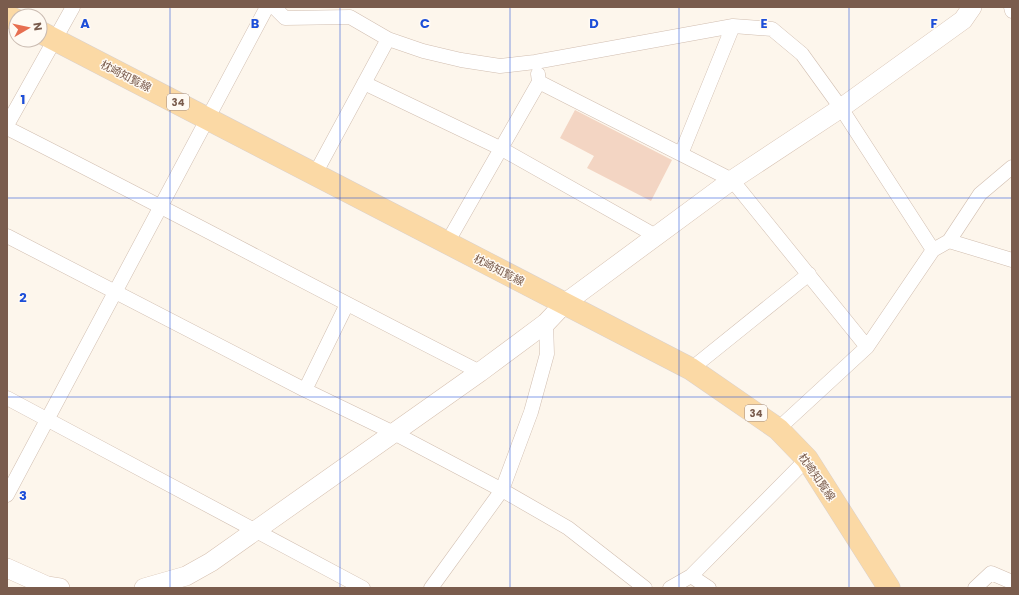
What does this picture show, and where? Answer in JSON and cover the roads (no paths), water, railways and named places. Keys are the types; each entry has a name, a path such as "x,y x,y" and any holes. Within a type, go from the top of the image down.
{"main road":[{"name":"枕崎知覧線","path":"48,36 691,369 778,429 807,459 889,588"}],"street":[{"path":"48,36 73,7"},
{"path":"7,495 207,117 267,7"},
{"path":"274,7 285,18 350,18 388,39 461,60 500,66 535,62 733,26 772,29 802,54 840,108 934,250"},
{"path":"151,587 186,576 211,562 256,531 480,372 546,323 564,304 732,180 840,108 962,20 972,7"},
{"path":"1011,7 1012,11"},
{"path":"680,154 733,26"},
{"path":"315,174 388,39"},
{"path":"7,125 42,48"},
{"path":"447,243 539,82 535,62"},
{"path":"539,82 732,180 867,347"},
{"path":"364,83 500,148 656,236"},
{"path":"7,128 161,206 480,372"},
{"path":"778,429 867,347 934,250 950,241 980,194 1012,167"},
{"path":"7,236 305,390 394,433 502,490 568,528 645,588"},
{"path":"950,241 1012,260"},
{"path":"691,369 809,274"},
{"path":"305,390 347,304"},
{"path":"431,588 502,490 531,412 547,354 546,323"},
{"path":"7,398 363,588"},
{"path":"670,588 691,576 807,459"},
{"path":"7,568 47,586 60,588"},
{"path":"975,588 991,573 1012,582"},
{"path":"691,576 709,588"}]}
